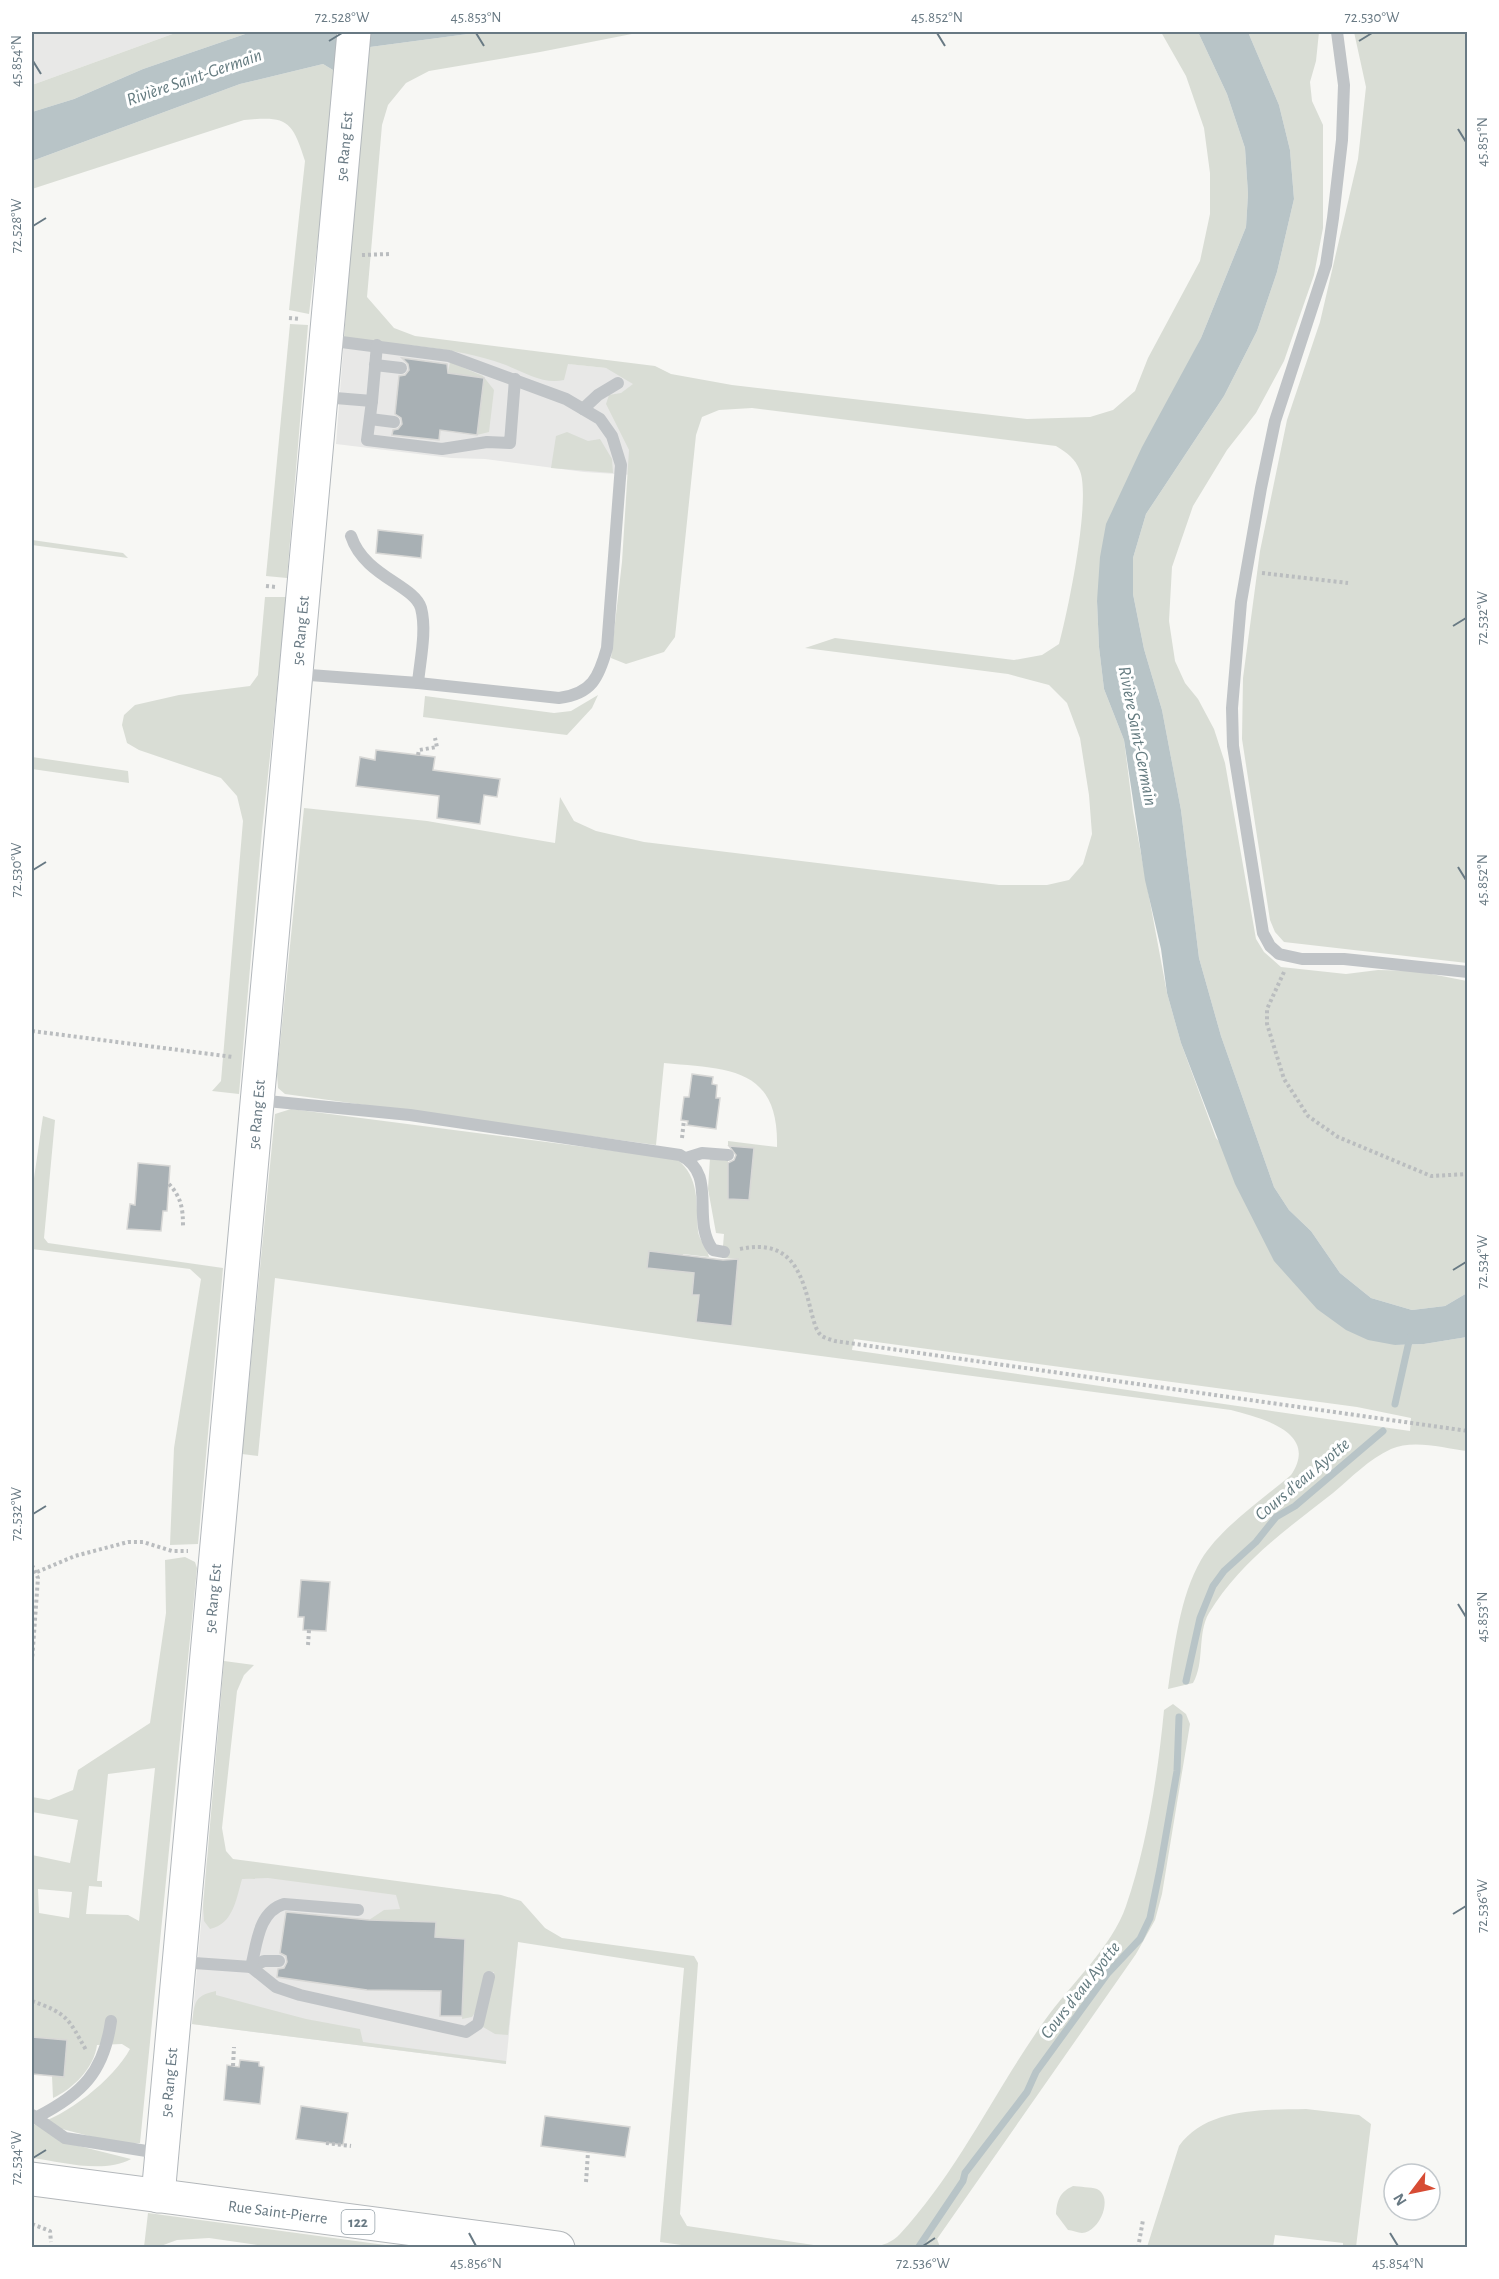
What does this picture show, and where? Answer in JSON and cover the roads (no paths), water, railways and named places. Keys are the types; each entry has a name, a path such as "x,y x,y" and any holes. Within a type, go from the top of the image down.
{"street":[{"name":"5e Rang Est","path":"158,2196 354,32"},
{"name":"Rue Saint-Pierre","path":"32,2179 484,2243 558,2247"}],"lane":[{"path":"1337,32 1344,85 1342,140 1326,265 1275,421 1241,602 1232,708 1233,746 1263,933 1270,946 1279,954 1290,957 1410,964 1467,972"},
{"path":"296,674 418,683 559,698 570,697 586,689 599,676 606,648 621,465 612,436 600,419 566,399 450,356 326,339"},
{"path":"377,345 367,440 442,449 487,442 510,443 515,379"},
{"path":"375,365 400,368"},
{"path":"583,409 598,395 618,382"},
{"path":"321,396 372,401"},
{"path":"370,419 394,422"},
{"path":"351,536 355,550 365,563 414,597 421,606 423,621 418,683"},
{"path":"257,1100 410,1115 662,1150 686,1158 699,1172 703,1223 708,1243 713,1250 724,1252"},
{"path":"686,1158 702,1153 728,1155"},
{"path":"251,1967 263,1920 276,1906 284,1904 358,1910"},
{"path":"178,1962 251,1967 264,1961 279,1960"},
{"path":"251,1967 276,1987 300,1995 466,2032 478,2024 489,1977"},
{"path":"34,2116 63,2104 100,2066 108,2042 111,2021"},
{"path":"34,2116 65,2138 88,2144 161,2153"}],"water":[{"name":"Rivière Saint-Germain","path":"251,32 483,32 370,47 338,73 323,64 240,84 32,161 32,112 74,99 143,69"},
{"name":"Rivière Saint-Germain","path":"1198,32 1248,32 1279,105 1290,150 1294,199 1277,272 1257,331 1224,396 1146,514 1133,558 1133,594 1144,649 1162,710 1181,810 1199,958 1221,1036 1274,1187 1289,1210 1311,1231 1340,1273 1371,1298 1412,1310 1445,1306 1467,1293 1467,1337 1424,1344 1395,1345 1368,1340 1346,1330 1317,1309 1274,1261 1235,1184 1181,1043 1167,993 1161,949 1145,880 1124,740 1104,689 1097,601 1100,557 1106,524 1142,447 1201,338 1246,227 1248,194 1245,148 1227,94"}],"waterway":[{"name":"Cours d'eau Ayotte","path":"1395,1404 1410,1337"},
{"name":"Cours d'eau Ayotte","path":"1186,1681 1200,1618 1213,1586 1224,1571 1256,1542 1276,1517 1295,1506 1383,1431"},
{"name":"Cours d'eau Ayotte","path":"918,2248 963,2181 965,2173 1027,2092 1036,2072 1108,1973 1140,1939 1150,1918 1160,1869 1177,1771 1179,1717"}]}
